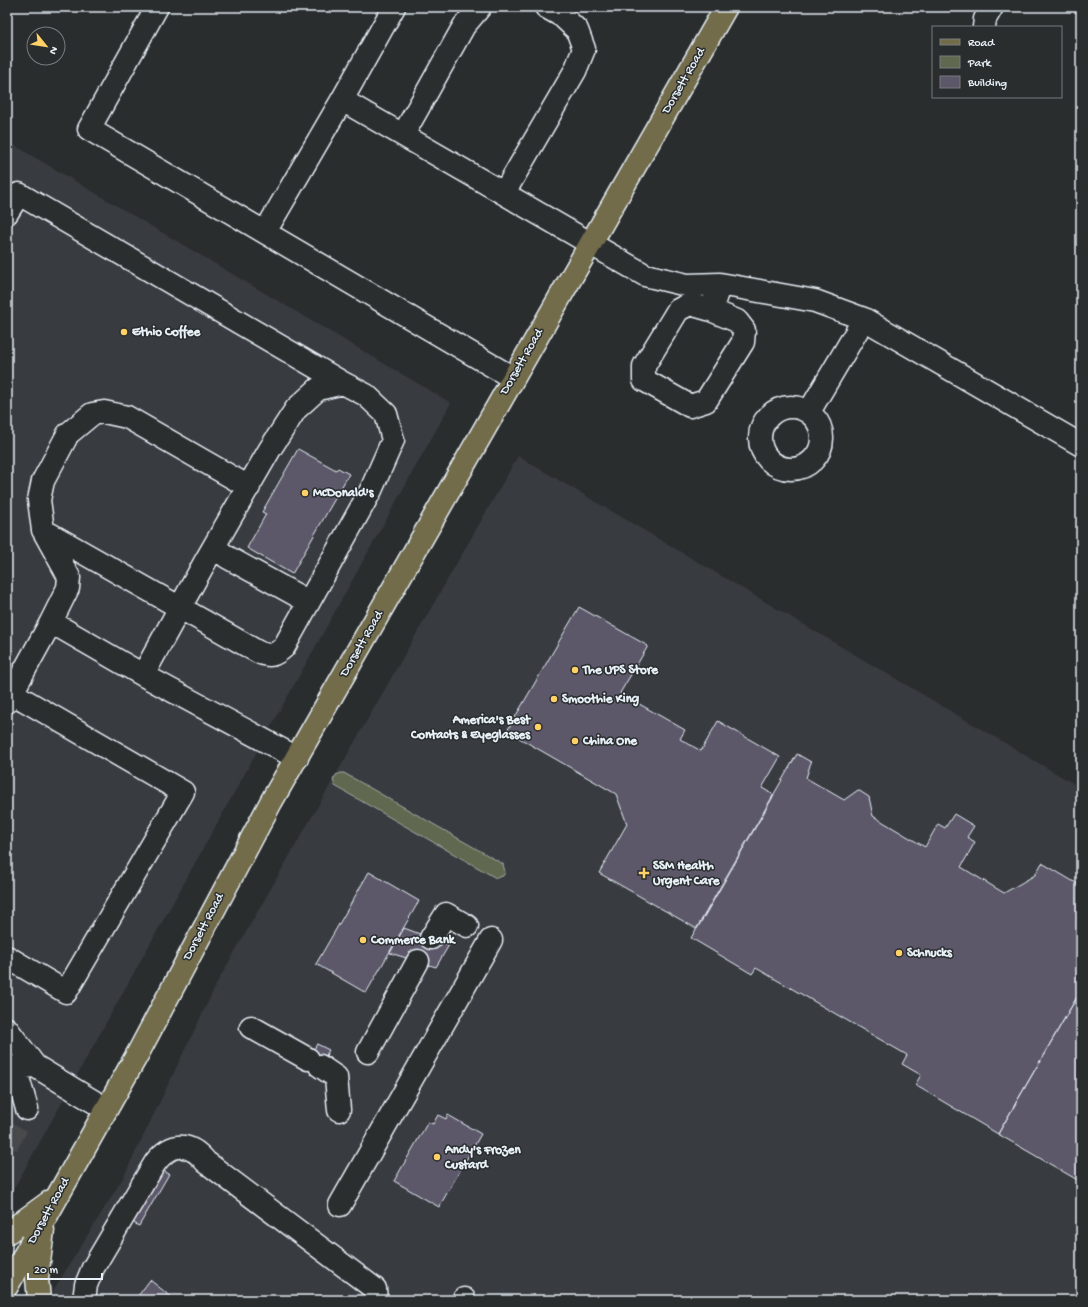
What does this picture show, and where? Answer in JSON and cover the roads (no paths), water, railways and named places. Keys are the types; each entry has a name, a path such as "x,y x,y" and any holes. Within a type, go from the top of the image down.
{"main road":[{"name":"Dorsett Road","path":"7,1286 106,1109 271,802 726,7"},
{"path":"7,1233 57,1196"},
{"path":"39,1300 37,1278 44,1220"}],"street":[{"path":"157,7 89,129 513,378"},
{"path":"265,232 394,7"},
{"path":"403,135 464,26 480,7"},
{"path":"504,193 575,71 584,49 577,30 562,16 546,7"},
{"path":"984,26 985,19 992,7"},
{"path":"342,100 645,275 688,285 720,284 815,301 864,319 1081,445"},
{"path":"7,213 18,194 366,395 386,414 393,440 372,490 284,647 275,655 268,656 258,652 42,530"},
{"path":"712,310 720,284"},
{"path":"690,304 712,310 737,321 744,330 743,342 706,401 690,406 644,380 644,366 678,310 690,304"},
{"path":"809,412 864,319"},
{"path":"143,675 214,547 296,409 318,389 343,383"},
{"path":"7,957 66,992 183,792 10,697 68,588 69,577 42,530 39,500 43,481 68,434 92,414 104,412 127,417 249,487"},
{"path":"214,547 227,557 309,602"},
{"path":"51,622 143,675 296,758"},
{"path":"431,938 446,914 467,926"},
{"path":"340,1206 490,940"},
{"path":"368,1052 418,961"},
{"path":"251,1027 336,1077 339,1110"},
{"path":"7,1029 16,1071 27,1109"},
{"path":"16,1071 106,1109"},
{"path":"84,1300 86,1285 93,1268 116,1228 155,1163 162,1154 174,1147 189,1148 199,1154 206,1162 375,1289 376,1300"}],"tunnel":[{"path":"7,1145 27,1109"}],"place":[{"name":"Ethio Coffee","path":"124,332"},
{"name":"McDonald's","path":"305,493"},
{"name":"The UPS Store","path":"575,670"},
{"name":"Smoothie King","path":"554,699"},
{"name":"America's Best Contacts & Eyeglasses","path":"538,727"},
{"name":"China One","path":"575,741"},
{"name":"SSM Health Urgent Care","path":"644,873"},
{"name":"Commerce Bank","path":"363,940"},
{"name":"Schnucks","path":"899,953"},
{"name":"Andy's Frozen Custard","path":"437,1157"}]}
